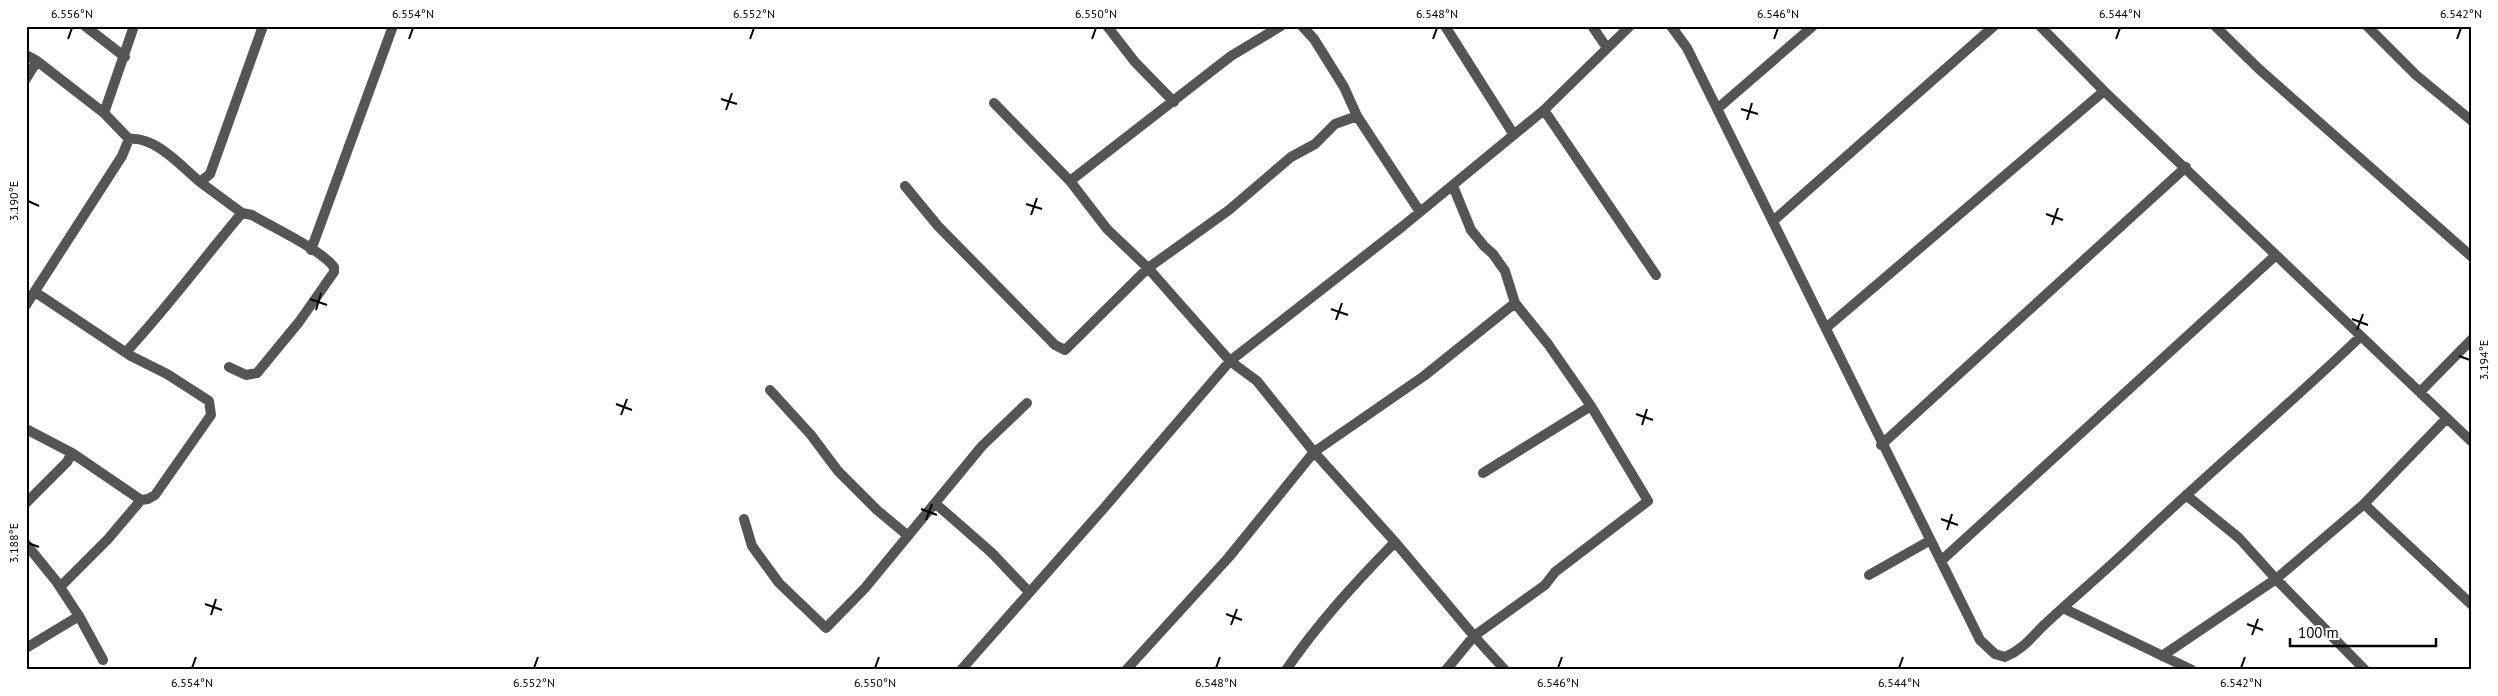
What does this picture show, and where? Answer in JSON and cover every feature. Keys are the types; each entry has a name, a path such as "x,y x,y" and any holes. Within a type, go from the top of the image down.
{"street":[{"path":"85,26 125,57"},
{"path":"104,113 125,57 134,26"},
{"path":"200,182 210,174 263,26"},
{"path":"311,250 393,26"},
{"path":"1107,26 1134,62 1174,102"},
{"path":"1070,181 1231,56 1281,26"},
{"path":"1302,26 1314,40 1344,86 1357,116 1420,212"},
{"path":"1446,26 1514,135"},
{"path":"1592,26 1607,48"},
{"path":"961,670 1230,361 1420,212 1544,110 1630,26"},
{"path":"1671,26 1687,48 1929,541 1942,560 1980,640 1995,654 2005,658 2020,651 2042,627 2065,609 2186,495 2295,399 2360,337"},
{"path":"1717,109 1813,26"},
{"path":"1773,221 1994,26"},
{"path":"2040,26 2104,91 2186,167 2389,366 2421,391 2446,419 2472,442"},
{"path":"2215,26 2259,69 2472,257"},
{"path":"2367,26 2416,75 2472,121"},
{"path":"26,55 37,61 104,113 129,139"},
{"path":"26,79 37,61"},
{"path":"1826,328 2104,91"},
{"path":"994,103 1070,181 1107,229 1148,268 1230,361 1257,381 1314,452 1395,542 1505,670"},
{"path":"1544,110 1656,275"},
{"path":"906,186 938,226 1055,345 1065,350 1148,268 1229,210 1291,157 1315,144 1336,124 1357,116"},
{"path":"129,139 138,138 156,146 242,213 252,215 329,260 334,267 334,272 299,322 257,373 246,375 229,367"},
{"path":"26,305 122,156 129,139"},
{"path":"1882,445 2186,167"},
{"path":"1446,670 1474,636 1545,585 1555,572 1648,501 1591,406 1548,344 1515,303 1505,271 1493,254 1471,230 1452,186"},
{"path":"126,352 161,314 242,213"},
{"path":"1942,560 2276,255"},
{"path":"26,429 72,453 141,500 148,500 155,496 211,414 212,407 210,401 167,374 126,352 35,292"},
{"path":"1126,670 1229,557 1314,452 1424,376 1515,303"},
{"path":"2421,391 2472,339"},
{"path":"770,390 811,436 838,471 877,510 907,535"},
{"path":"744,519 752,546 779,582 826,628 865,588 982,446 1027,404"},
{"path":"1483,473 1591,406"},
{"path":"2162,656 2276,579 2364,504 2446,419"},
{"path":"26,503 66,462 72,453"},
{"path":"2186,495 2239,538 2276,579 2365,670"},
{"path":"60,587 108,539 141,500"},
{"path":"936,504 992,553 1028,592"},
{"path":"2364,504 2472,605"},
{"path":"1869,575 1929,541"},
{"path":"1286,670 1301,646 1348,590 1395,542"},
{"path":"26,544 60,587 104,660"},
{"path":"2065,609 2192,670"},
{"path":"26,648 79,616"}]}
